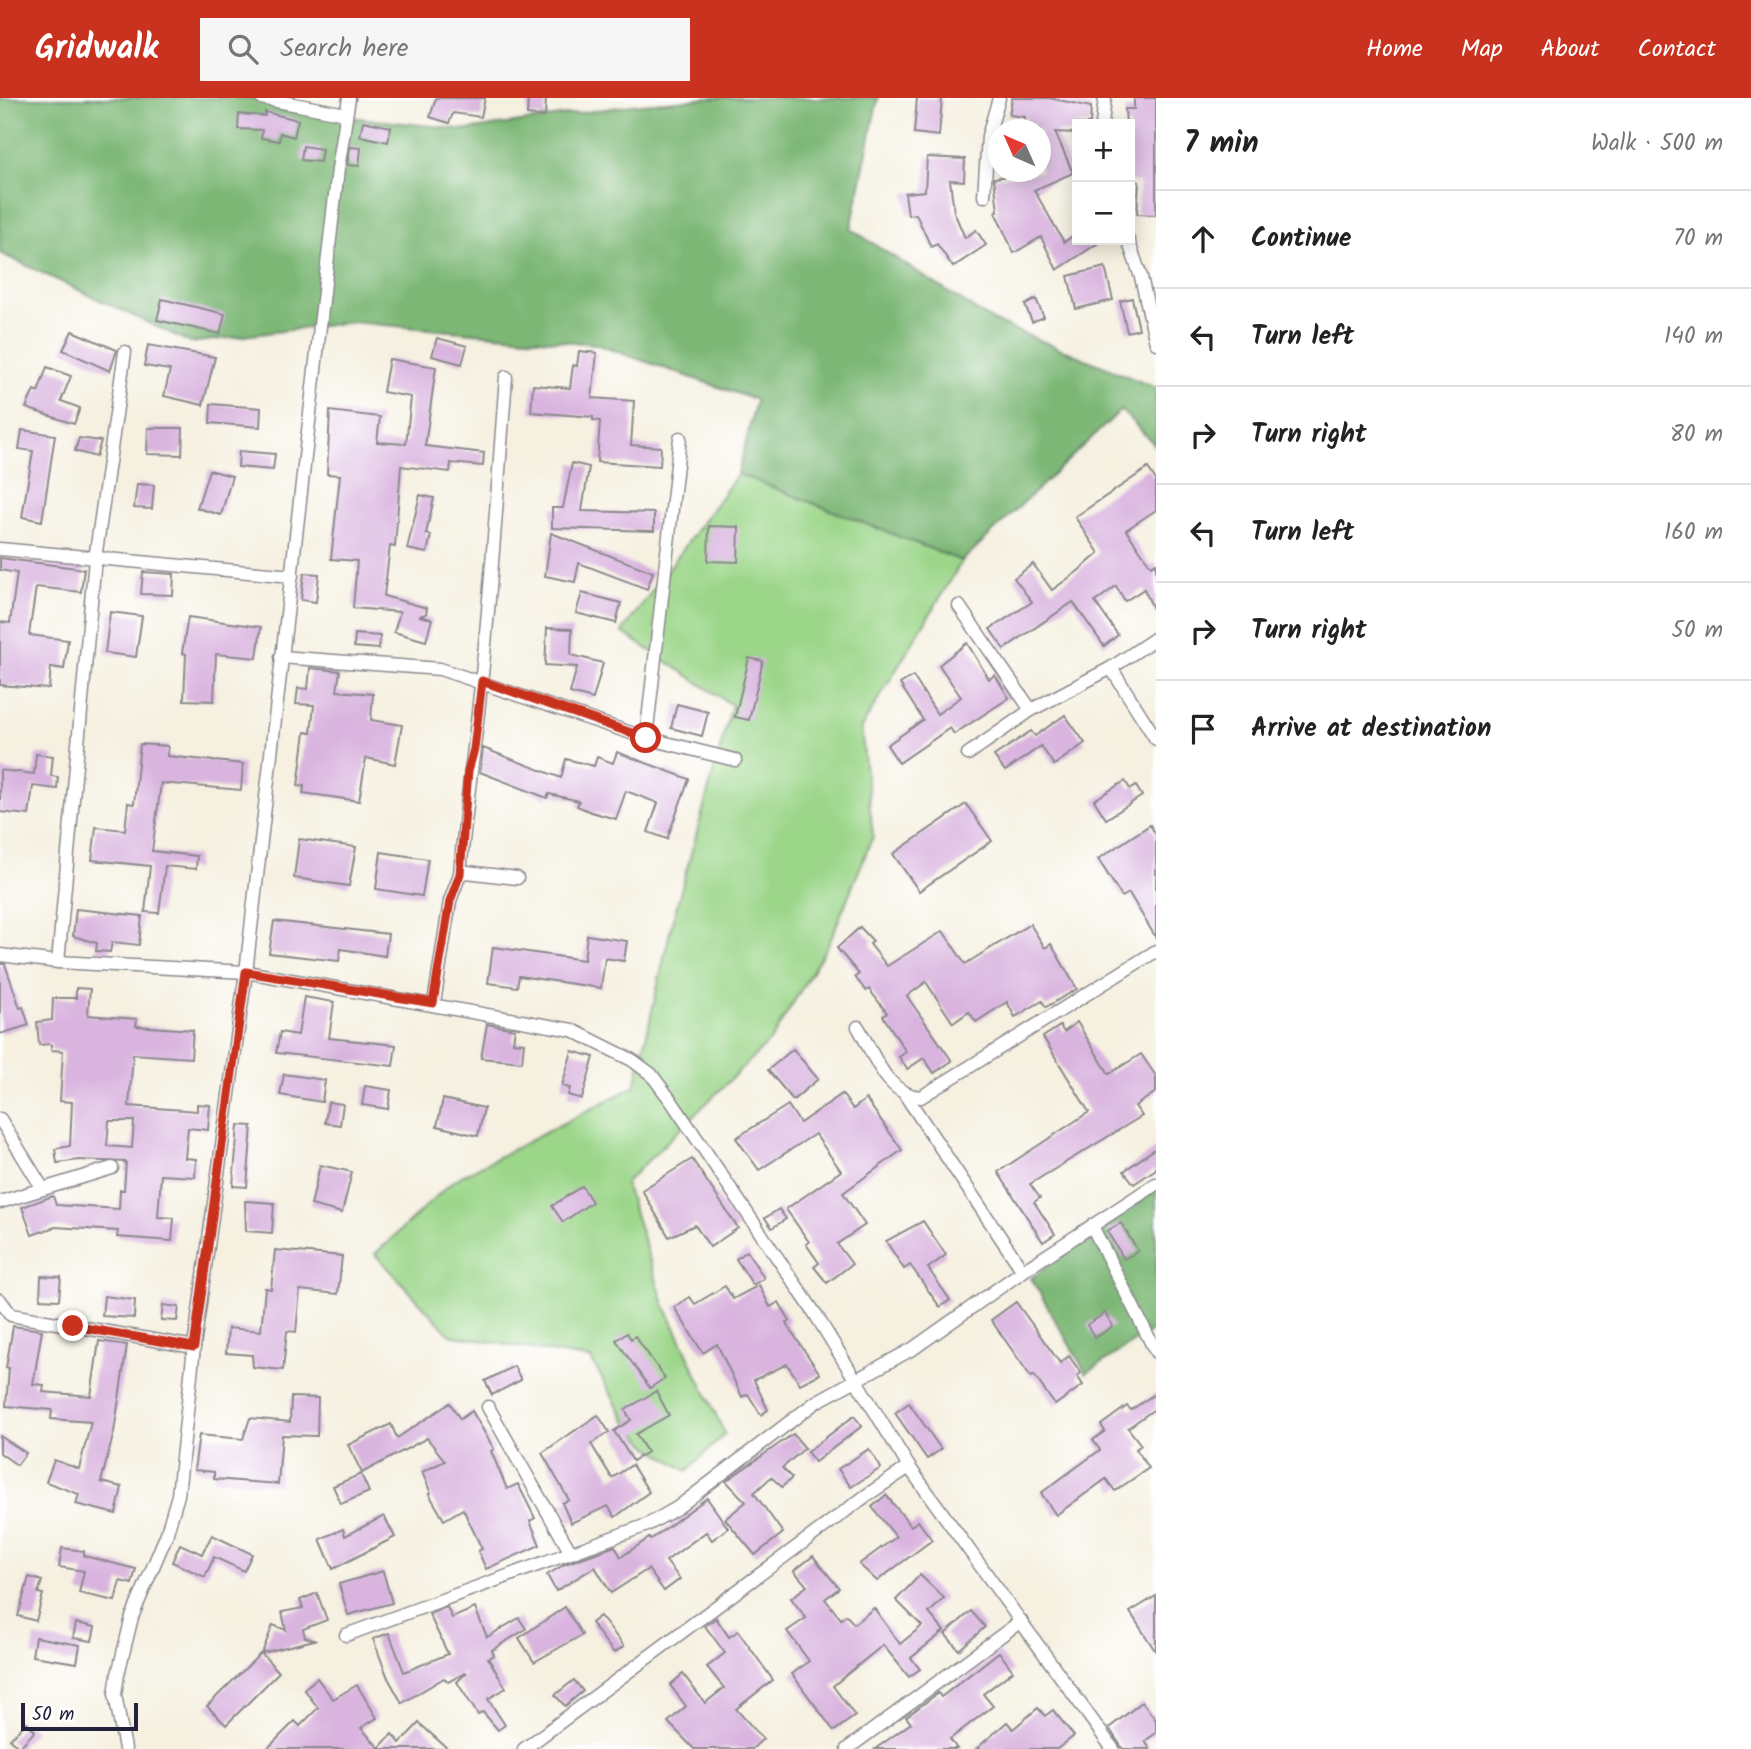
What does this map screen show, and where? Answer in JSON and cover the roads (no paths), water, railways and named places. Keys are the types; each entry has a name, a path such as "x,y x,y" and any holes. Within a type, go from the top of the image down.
{"street":[{"path":"261,98 346,114"},
{"path":"125,1749 115,1695 132,1617 174,1514 194,1347 246,972 281,657 349,98"},
{"path":"984,196 988,136 999,98"},
{"path":"1103,119 1105,98"},
{"path":"1130,245 1141,277 1156,343"},
{"path":"58,962 75,803 95,559 125,352"},
{"path":"433,1003 450,901 460,874 468,771 474,749 482,681 506,377"},
{"path":"646,738 680,438"},
{"path":"0,549 292,576"},
{"path":"959,606 1031,710"},
{"path":"968,754 1031,710 1111,668 1156,638"},
{"path":"281,657 348,665 440,669 646,738 735,760"},
{"path":"1111,668 1156,739"},
{"path":"460,874 467,872 517,878"},
{"path":"906,1096 921,1097 1156,951"},
{"path":"0,955 58,962 246,972 433,1003 572,1030 616,1051 651,1074 814,1312 909,1467 1113,1749"},
{"path":"858,1027 892,1086 906,1096 1023,1270"},
{"path":"0,1119 43,1189"},
{"path":"0,1202 112,1168"},
{"path":"345,1635 647,1525 677,1508 816,1402 914,1348 1023,1270 1156,1184"},
{"path":"1092,1226 1156,1352"},
{"path":"0,1300 12,1315 194,1347"},
{"path":"488,1407 571,1553"},
{"path":"524,1749 867,1495 909,1467"},
{"path":"847,1749 1021,1621"}]}
